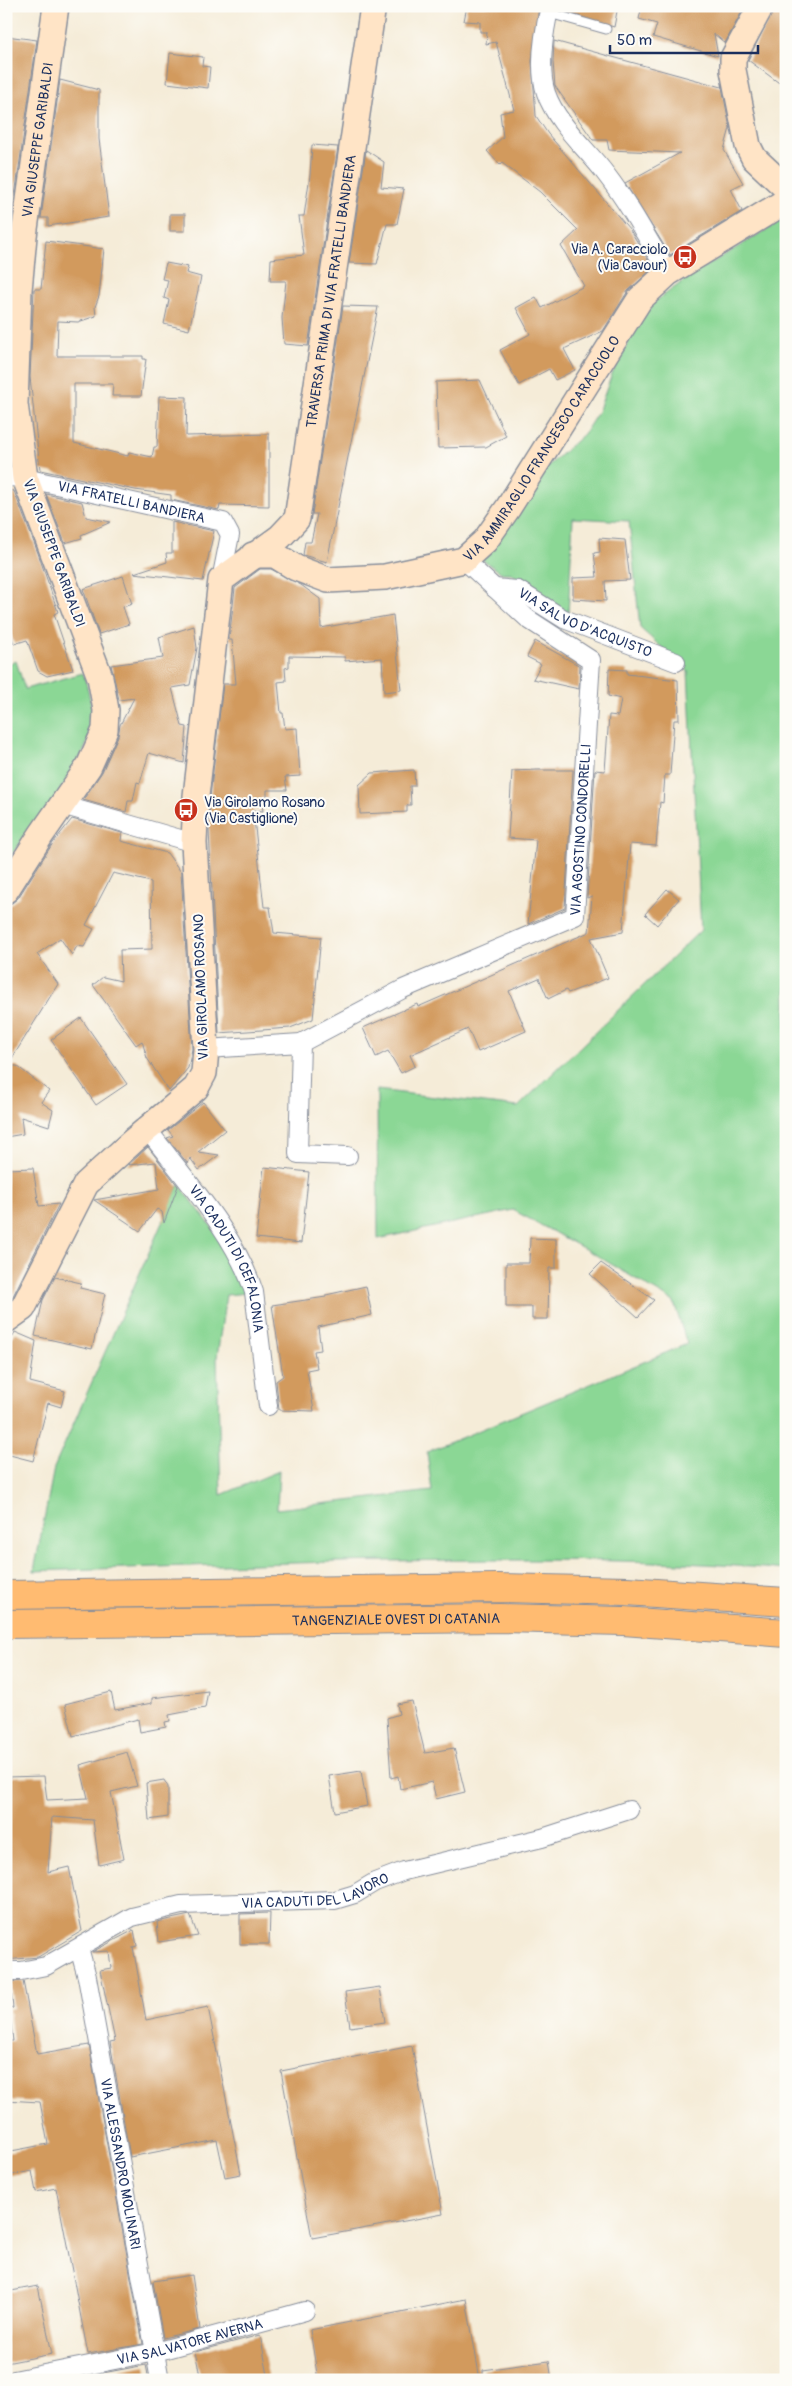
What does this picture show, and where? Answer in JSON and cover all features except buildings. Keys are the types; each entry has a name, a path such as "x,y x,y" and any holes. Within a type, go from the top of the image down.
{"highway":[{"path":"6,1595 498,1588 627,1591 786,1602"},
{"name":"TANGENZIALE OVEST DI CATANIA","path":"6,1624 500,1618 623,1621 786,1633"}],"main road":[{"name":"VIA GIUSEPPE GARIBALDI","path":"6,890 89,766 105,730 106,710 100,677 16,478 18,290 56,6"},
{"name":"TRAVERSA PRIMA DI VIA FRATELLI BANDIERA","path":"253,555 280,537 297,519 373,6"},
{"path":"760,6 732,58 733,70 751,152 754,158 786,188"},
{"name":"VIA AMMIRAGLIO FRANCESCO CARACCIOLO","path":"253,555 275,555 296,568 328,580 385,577 464,560 485,541 508,508 640,299 668,273 786,201"},
{"path":"221,580 253,555"},
{"name":"VIA GIROLAMO ROSANO","path":"6,1320 22,1308 86,1184 196,1088 204,1073 206,1049 194,843 196,796 221,580"}],"street":[{"path":"550,10 545,30 543,77 546,93 557,116 619,192 668,273"},
{"name":"VIA FRATELLI BANDIERA","path":"16,478 222,522 230,535"},
{"name":"VIA GIROLAMO ROSANO","path":"221,580 230,535"},
{"name":"VIA AGOSTINO CONDORELLI","path":"206,1049 301,1042 403,989 575,916 591,660 528,619 464,560"},
{"name":"VIA SALVO D'ACQUISTO","path":"494,588 518,590 564,619 676,662"},
{"path":"62,805 194,843"},
{"path":"301,1042 298,1154 348,1156"},
{"name":"VIA CADUTI DI CEFALONIA","path":"147,1129 224,1231 250,1280 254,1292 268,1406"},
{"name":"VIA CADUTI DEL LAVORO","path":"6,1971 21,1971 46,1966 132,1917 181,1905 335,1900 355,1894 375,1882 404,1871 542,1838 629,1810"},
{"name":"VIA ALESSANDRO MOLINARI","path":"80,1948 87,1977 160,2380"},
{"name":"VIA SALVATORE AVERNA","path":"14,2380 155,2352 305,2311"}],"lane":[{"path":"550,10 606,29"}],"green space":[{"path":"786,218 786,1570 644,1562 444,1560 34,1571 54,1468 179,1184 221,1239 245,1285 247,1293 226,1295 217,1357 221,1495 279,1471 277,1509 432,1491 427,1452 687,1344 674,1302 596,1255 513,1210 378,1239 377,1090 518,1107 701,930 688,671 640,628 629,521 573,518 568,615 511,573 502,573 481,559 548,466 584,434 598,412 612,374 633,332 653,303 696,272"},
{"path":"16,661 25,689 83,673 91,705 92,725 81,757 70,775 58,794 9,858 6,857 6,664"}],"place":[{"name":"Via A. Caracciolo (Via Cavour)","path":"685,257"},
{"name":"Via Girolamo Rosano (Via Castiglione)","path":"186,810"}]}
